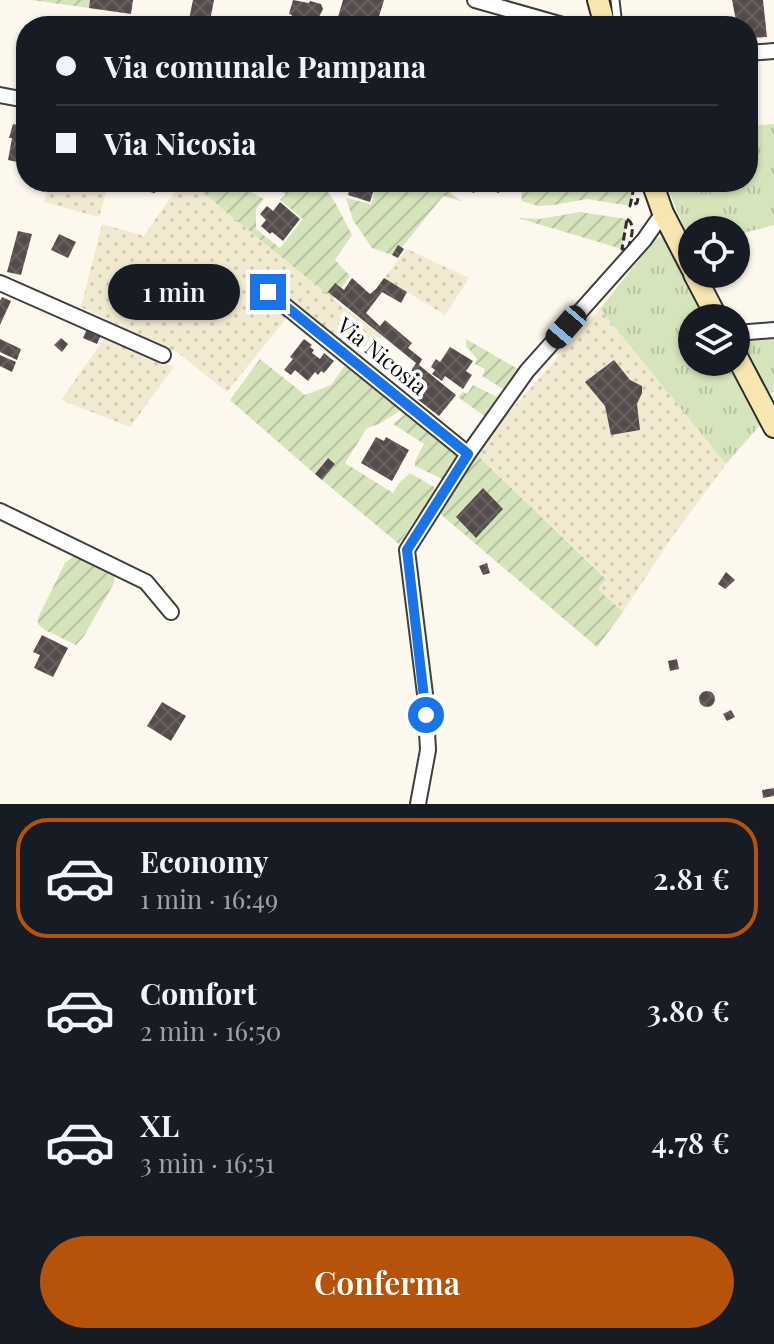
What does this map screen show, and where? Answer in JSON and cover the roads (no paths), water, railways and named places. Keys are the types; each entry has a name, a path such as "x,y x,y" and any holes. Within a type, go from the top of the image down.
{"street":[{"path":"475,0 531,16"},
{"path":"649,192 678,242"},
{"path":"418,804 428,736 407,550 468,454 527,371 644,240 663,213"},
{"path":"0,283 163,355"},
{"name":"Via Nicosia","path":"268,292 468,454"},
{"path":"750,332 774,330"},
{"path":"747,376 774,427"},
{"path":"0,511 146,582 171,612"}]}
